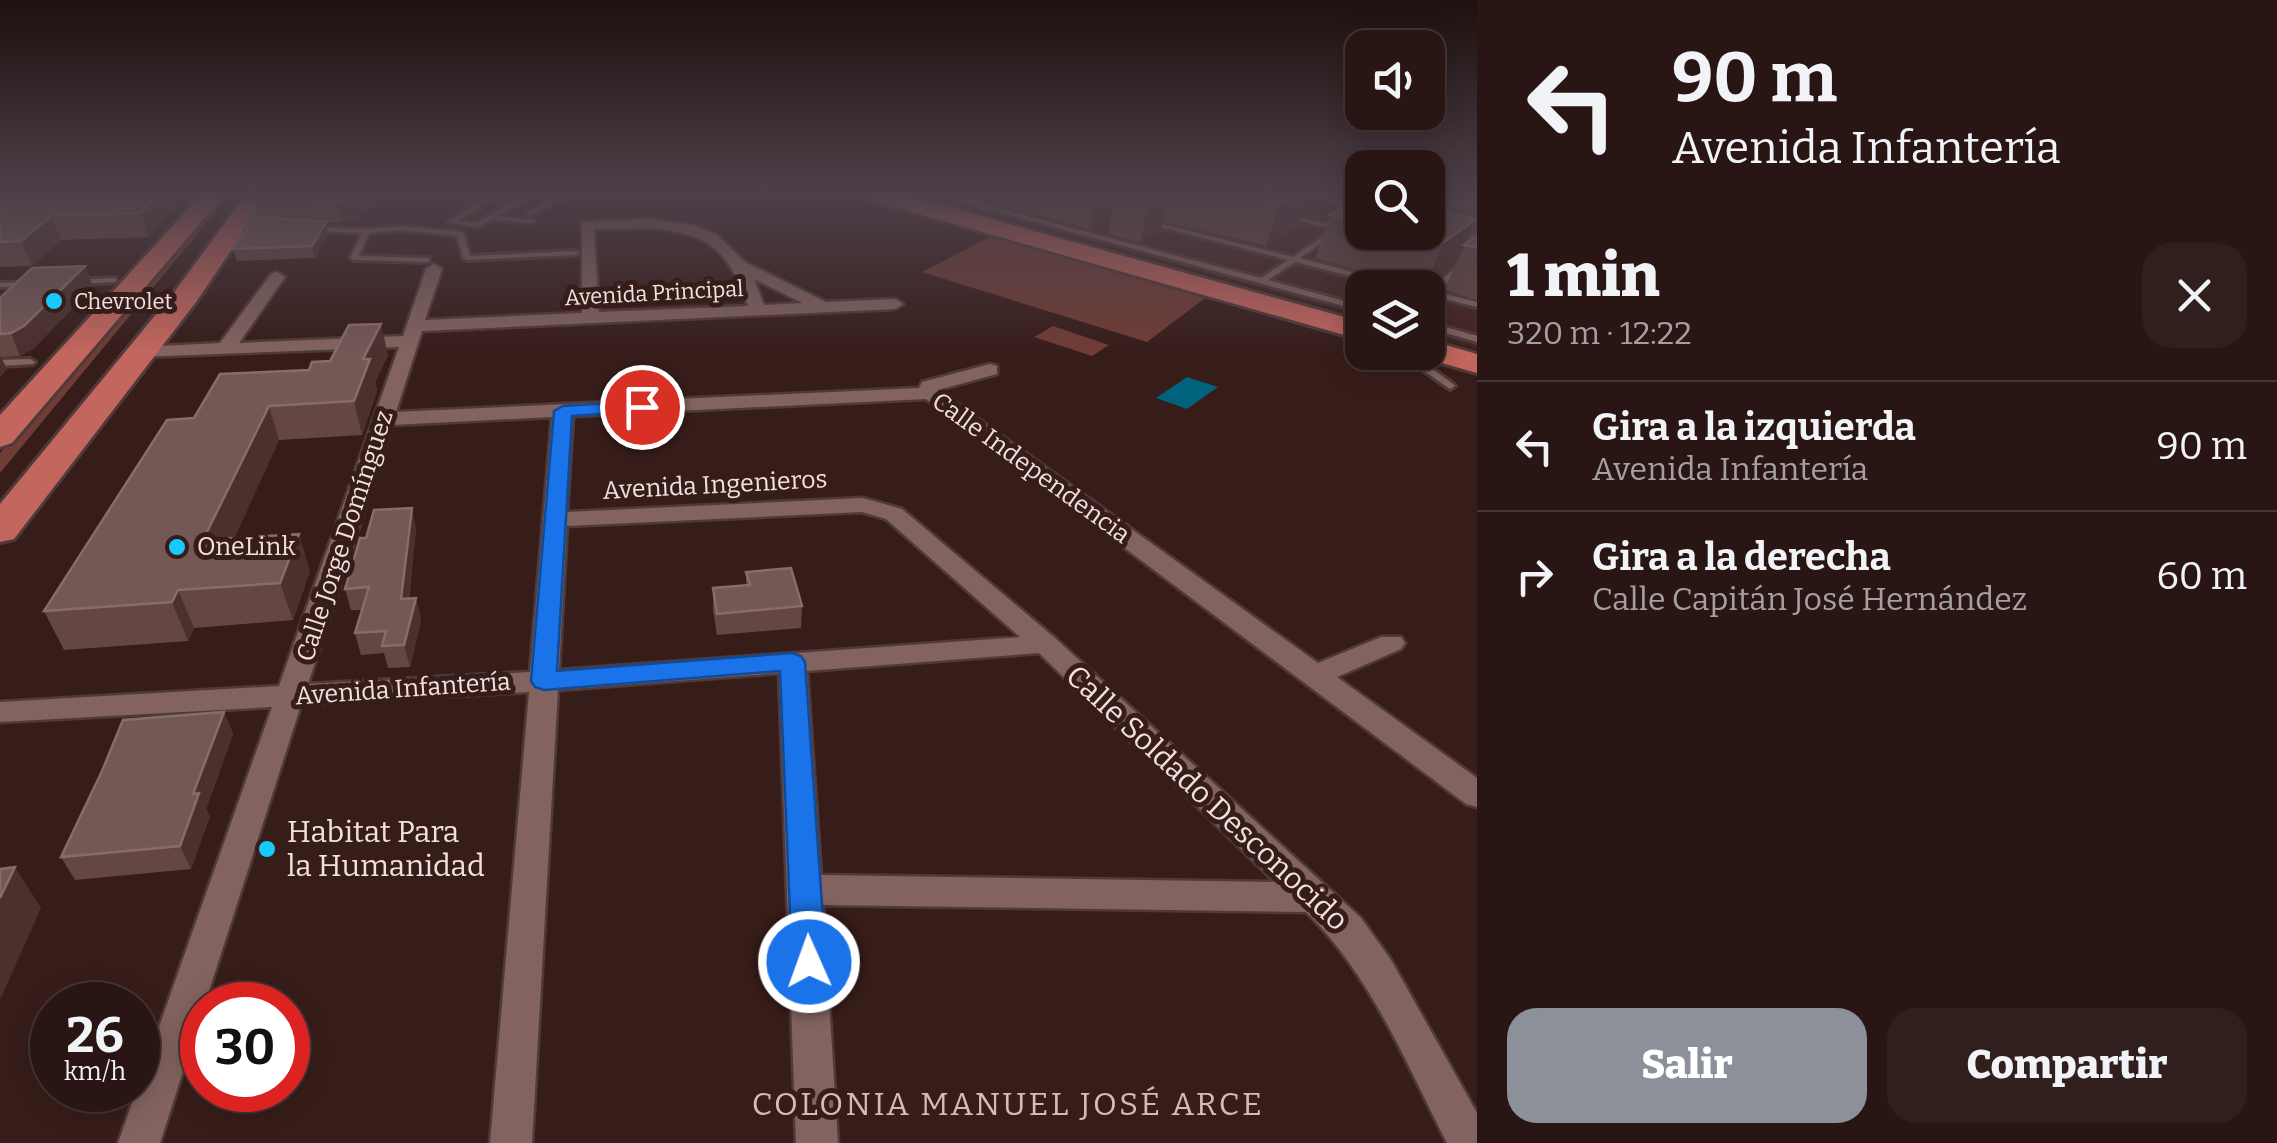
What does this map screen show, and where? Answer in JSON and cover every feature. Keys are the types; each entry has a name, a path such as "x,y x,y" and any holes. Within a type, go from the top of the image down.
{"highway":[{"path":"0,393 145,246"},
{"path":"144,271 157,246"},
{"path":"0,436 144,271 176,246"},
{"path":"0,494 202,246"},
{"path":"0,530 140,352 206,246"},
{"path":"1106,246 1345,325"},
{"path":"1107,246 1345,319"},
{"path":"1445,346 1477,355"},
{"path":"1445,349 1477,364"}],"street":[{"path":"588,246 591,318"},
{"path":"723,246 740,264 758,310"},
{"path":"740,264 823,307"},
{"name":"Calle Jorge Domínguez","path":"139,1143 293,696 412,333 430,265"},
{"path":"226,348 277,277"},
{"name":"Avenida Principal","path":"140,352 591,318 895,304"},
{"path":"927,392 929,386 940,381 990,370"},
{"name":"Calle Independencia","path":"383,419 927,392 1477,794"},
{"path":"511,1143 563,411"},
{"name":"Avenida Ingenieros","path":"554,520 879,507"},
{"name":"Calle Soldado Desconocido","path":"879,507 894,514 1045,644 1348,928 1378,972 1470,1143"},
{"path":"1316,675 1391,643"},
{"name":"Avenida Infantería","path":"0,712 544,681 1045,644"},
{"path":"792,662 816,1143"},
{"path":"806,890 1318,897"}],"lane":[{"path":"359,246 354,258 430,265"},
{"path":"464,246 467,258 575,253"},
{"path":"1110,246 1262,280 1345,303"},
{"path":"1248,246 1345,271"},
{"path":"1262,280 1312,246"},
{"path":"1445,280 1471,260 1452,255"},
{"path":"56,282 112,280"},
{"path":"0,285 38,283"},
{"path":"1445,297 1477,305"},
{"path":"1445,342 1477,338"},
{"path":"0,363 30,362"},
{"path":"1429,370 1450,386"}],"shaded area":[{"path":"181,246 187,246 0,473 0,453"},
{"path":"972,246 1028,246 1205,298 1147,342 922,272"},
{"path":"1106,246 1445,250 1445,246 1477,246 1477,349 1445,340 1445,270 1345,270 1345,312"},
{"path":"1053,326 1109,345 1092,356 1034,337"}],"water":[{"path":"1187,377 1218,387 1187,409 1156,398"}],"building":[{"path":"235,246 303,246 233,249"},
{"path":"85,266 24,326 0,334 0,298 32,268"},
{"path":"381,324 363,359 370,359 354,401 269,406 203,540 299,534 280,583 178,590 172,602 44,611 167,420 194,418 220,374 309,370 312,362 330,361 349,325"},
{"path":"412,508 401,599 416,598 404,645 382,646 386,631 355,633 369,587 345,589 360,538 366,538 374,510"},
{"path":"791,568 802,606 717,614 713,588 750,585 746,572"},
{"path":"224,712 193,794 199,793 180,846 61,857 123,720"},
{"path":"15,867 0,898 0,869"}],"place":[{"name":"Chevrolet","path":"54,301"},
{"name":"OneLink","path":"177,547"},
{"name":"Habitat Para la Humanidad","path":"267,849"}],"district":[{"name":"COLONIA MANUEL JOSÉ ARCE","path":"1008,1104"}],"route":[{"path":"642,407 563,411 544,681 792,662 809,962"}]}
